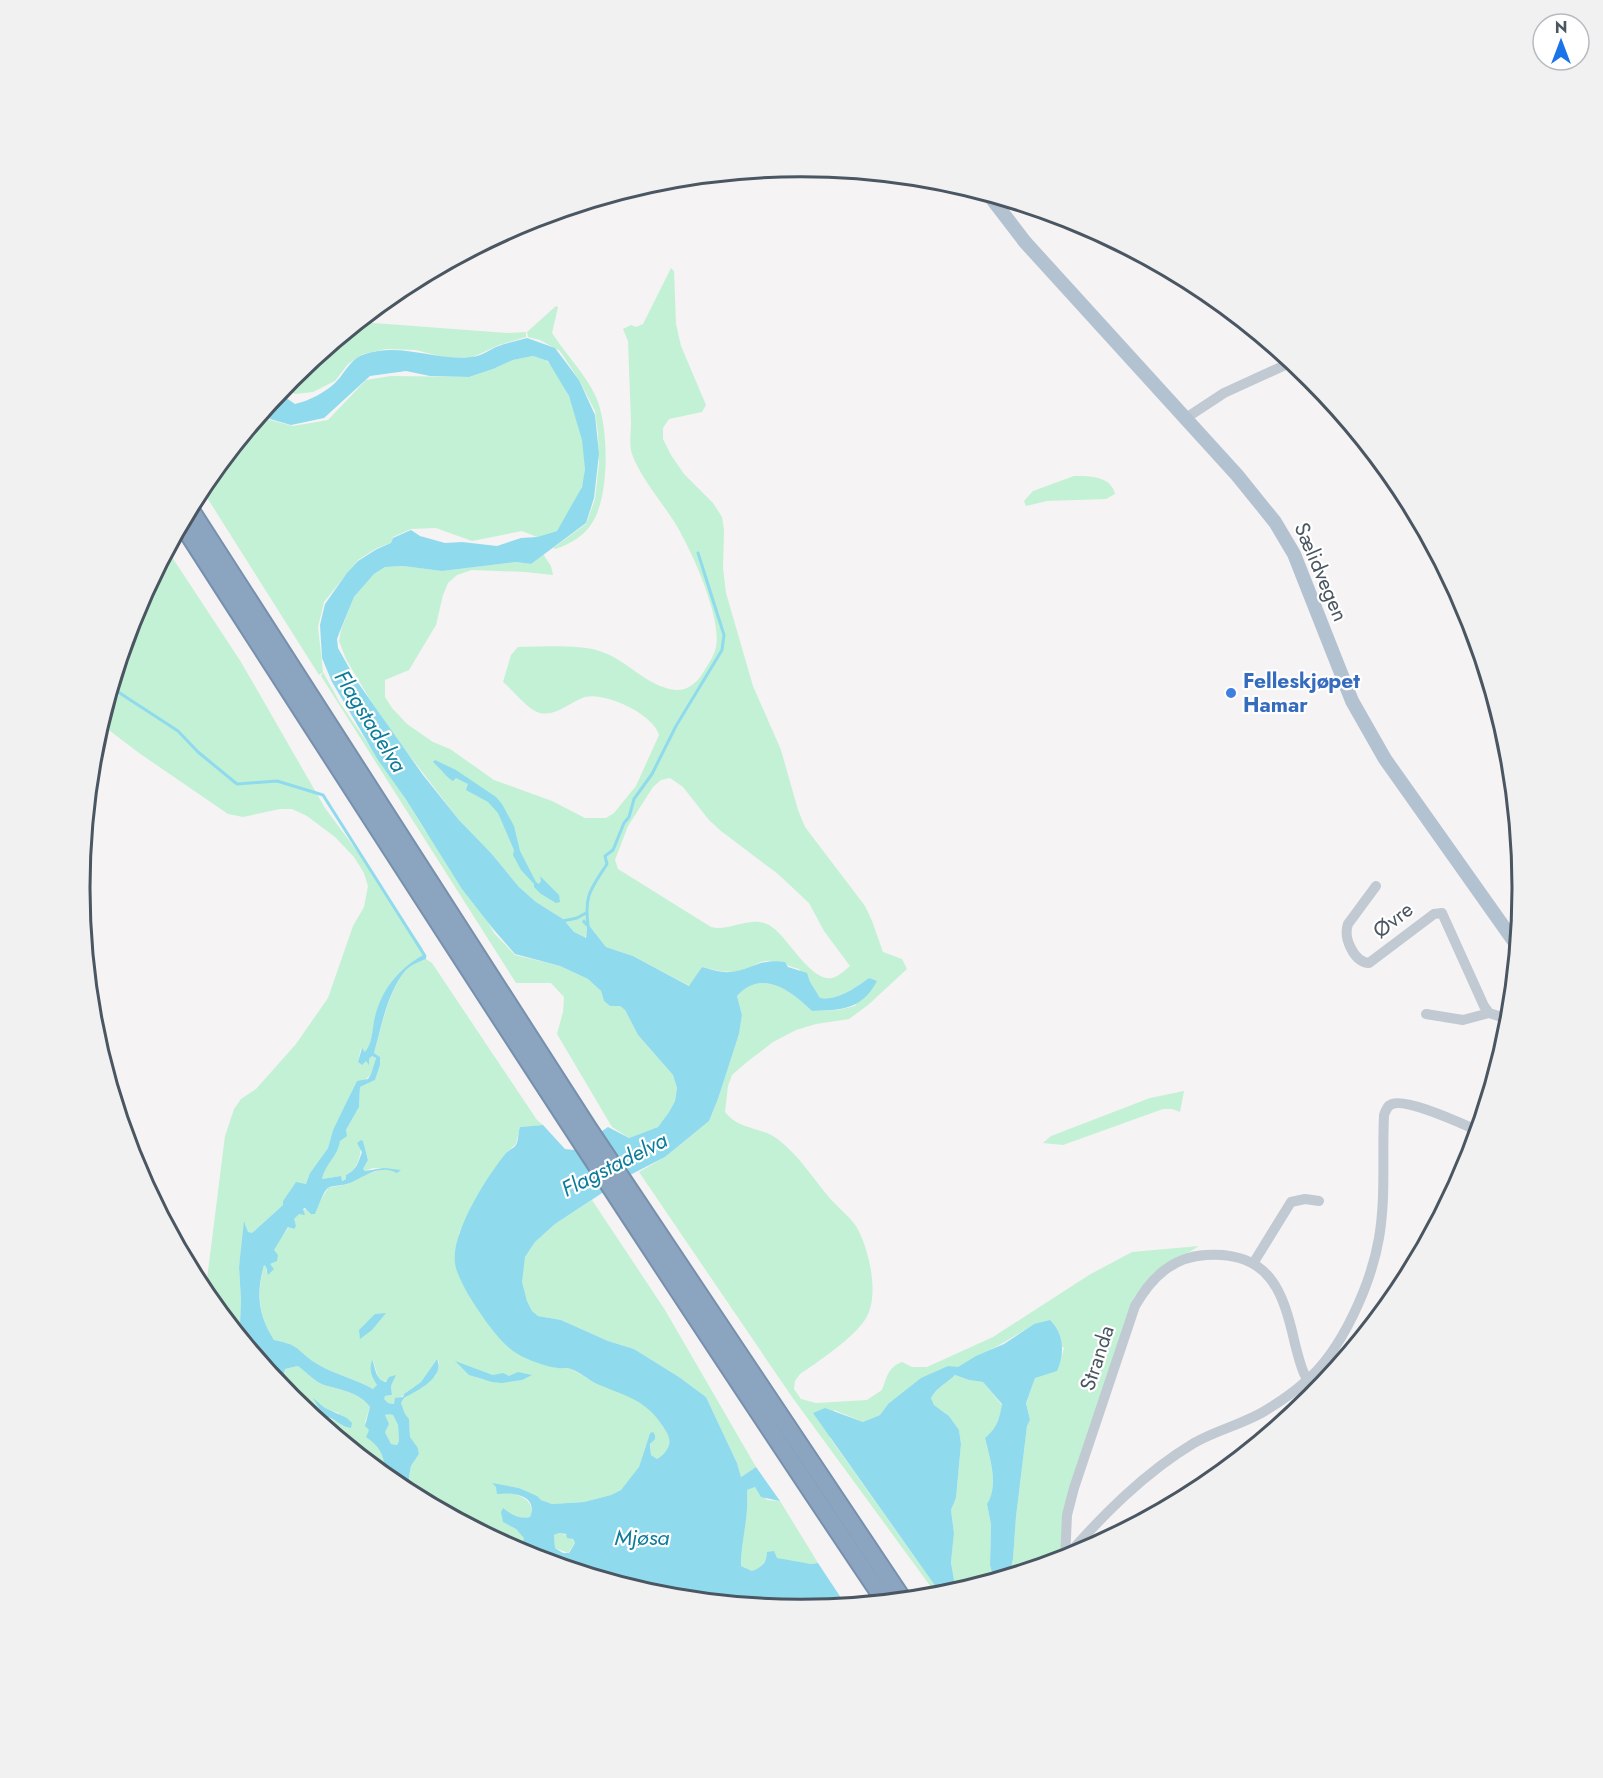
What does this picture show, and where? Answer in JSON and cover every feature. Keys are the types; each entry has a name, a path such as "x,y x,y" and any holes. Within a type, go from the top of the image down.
{"highway":[{"path":"195,517 582,1132"},
{"path":"186,531 623,1195 863,1555 897,1593"},
{"path":"863,1555 886,1567 907,1592"},
{"path":"863,1555 882,1595"},
{"path":"863,1555 873,1596"}],"main road":[{"name":"Sælidvegen","path":"997,205 1032,250 1251,490 1275,522 1294,554 1352,701 1384,759 1511,937"}],"street":[{"path":"1186,418 1224,393 1284,366"},
{"name":"Øvre","path":"1376,886 1347,924 1346,937 1359,959 1370,963 1434,914 1442,913 1489,1013"},
{"path":"1426,1014 1467,1020 1489,1013 1501,1017"},
{"path":"1079,1544 1110,1510 1161,1466 1201,1440 1268,1409 1306,1382 1337,1343 1365,1285 1380,1232 1384,1115 1391,1104 1399,1103 1423,1108 1471,1128"},
{"path":"1311,1386 1306,1382 1286,1306 1270,1278 1254,1262 1291,1202 1305,1198 1319,1201"},
{"name":"Stranda","path":"1065,1549 1067,1515 1074,1488 1135,1306 1143,1292 1151,1281 1170,1265 1192,1257 1216,1254 1254,1262"}],"green space":[{"path":"671,268 674,271 676,324 681,346 706,405 702,412 669,419 663,428 663,439 684,474 713,503 722,517 726,593 753,686 781,750 805,827 865,906 883,952 902,959 907,969 868,1005 849,1019 816,1024 796,1030 773,1042 732,1075 728,1086 725,1112 744,1126 773,1136 793,1153 831,1200 856,1226 869,1259 872,1297 866,1318 845,1340 800,1374 795,1381 794,1389 801,1399 816,1403 867,1400 882,1390 889,1373 897,1364 902,1362 912,1367 927,1367 993,1337 1089,1275 1132,1252 1199,1246 1152,1275 1134,1297 1076,1468 1063,1550 1030,1563 1011,1569 1027,1426 1030,1420 1026,1403 1035,1377 1047,1374 1058,1365 1064,1348 1034,1324 984,1354 895,1399 880,1415 863,1422 834,1410 830,1438 936,1588 932,1588 792,1397 639,1172 665,1157 709,1121 739,1034 742,1015 737,996 747,988 766,983 786,990 812,1011 838,1010 855,1006 869,978 840,995 820,998 799,969 768,961 731,972 702,967 690,986 633,956 606,947 584,919 587,927 585,939 574,932 563,919 536,902 519,887 491,853 459,820 369,698 346,659 339,641 354,597 374,574 385,567 403,566 442,571 516,562 531,564 543,554 551,566 553,575 472,570 457,575 448,583 436,625 409,670 385,680 385,697 407,724 433,742 450,749 494,780 552,801 585,818 606,818 614,813 636,786 659,735 655,727 628,706 594,696 585,697 562,709 543,714 529,707 503,682 511,655 518,647 570,647 599,651 619,660 655,684 676,690 685,689 696,682 714,653 717,634 704,583 675,523 640,472 631,450 628,341 623,329 631,325 636,327 643,324","holes":["670,778 683,787 709,820 778,874 809,903 824,931 850,966 841,974 826,978 809,967 769,925 755,922 711,927 618,869 615,860 628,826 653,787 661,780"]},
{"path":"556,306 558,307 552,333 596,397 603,425 606,461 602,496 592,523 576,539 556,549 553,548 586,524 595,499 599,463 595,411 579,380 560,351 540,340 528,337 527,332"},
{"path":"371,323 507,333 526,332 526,337 499,345 473,357 443,357 416,350 386,349 363,354 348,364 335,381 313,392 292,393 332,354"},
{"path":"533,356 548,362 572,405 585,456 585,472 580,492 557,531 537,537 522,531 472,541 436,528 411,529 393,537 391,543 377,548 358,560 324,602 318,627 323,672 319,675 207,498 237,456 267,420 268,418 293,426 328,420 366,380 391,376 469,377 513,360"},
{"path":"1074,476 1104,480 1113,488 1115,494 1106,499 1047,501 1026,506 1024,501 1033,491"},
{"path":"172,557 241,662 325,808 362,858 423,949 423,955 399,975 381,1002 369,1046 365,1053 361,1048 358,1062 369,1063 372,1056 376,1058 371,1074 342,1113 333,1130 328,1148 310,1173 306,1184 296,1183 283,1201 283,1205 252,1233 248,1233 245,1223 239,1267 241,1326 207,1279 225,1136 234,1109 241,1099 256,1089 296,1044 328,998 353,926 364,907 368,886 364,873 354,857 335,837 307,816 292,809 280,809 243,817 228,814 109,730 128,660 144,617"},
{"path":"323,672 340,703 424,829 443,853 494,933 515,955 560,966 588,979 601,991 604,1001 610,1006 620,1006 625,1010 638,1035 673,1075 677,1088 675,1101 658,1127 629,1138 612,1127 557,1034 563,1012 564,997 551,983 516,983 321,676"},
{"path":"426,959 432,963 537,1120 543,1125 520,1127 516,1144 506,1153 497,1167 459,1233 470,1295 492,1328 515,1352 558,1368 570,1368 593,1382 629,1395 648,1408 660,1421 670,1438 668,1450 657,1459 651,1455 650,1433 639,1467 621,1490 611,1495 584,1502 552,1504 519,1488 493,1484 525,1499 530,1504 530,1517 516,1516 503,1509 504,1522 525,1538 523,1543 487,1527 410,1483 411,1466 419,1454 418,1448 410,1438 409,1419 401,1403 404,1398 436,1376 439,1362 437,1359 421,1382 404,1394 395,1404 388,1403 383,1400 385,1396 392,1395 393,1381 382,1381 378,1377 373,1360 377,1386 373,1389 326,1368 288,1344 274,1340 260,1304 260,1285 264,1265 266,1272 275,1246 289,1227 293,1229 294,1219 302,1210 317,1207 328,1188 348,1184 358,1177 380,1170 401,1170 373,1168 365,1171 363,1169 368,1160 363,1141 357,1164 346,1175 346,1179 341,1181 341,1176 322,1179 325,1168 359,1107 360,1087 375,1080 380,1057 374,1053 386,1010 400,978 413,965","holes":["456,1362 493,1375 522,1380 502,1381 478,1378"]},
{"path":"1184,1091 1180,1112 1163,1109 1063,1145 1043,1143 1051,1136 1150,1098"},
{"path":"592,1200 665,1310 756,1467 741,1477 737,1463 706,1397 634,1349 608,1341 561,1320 538,1316 532,1311 521,1282 525,1257 535,1242 555,1224"},
{"path":"298,1366 321,1384 343,1390 366,1402 370,1407 365,1422 385,1458 385,1465 323,1415 335,1421 339,1413 325,1409 320,1403 321,1410 318,1411 298,1392 283,1376 285,1369"},
{"path":"955,1375 983,1382 1002,1405 997,1423 985,1439 993,1480 991,1496 987,1504 991,1525 990,1565 992,1574 953,1584 951,1561 954,1533 951,1510 956,1498 961,1444 959,1430 949,1416 934,1405 931,1398"},
{"path":"389,1413 393,1415 398,1425 397,1445 391,1444 385,1432 385,1415"},
{"path":"755,1487 767,1500 780,1501 818,1563 767,1558 760,1568 752,1571 741,1566 747,1490"},
{"path":"559,1533 568,1536 575,1543 568,1553 555,1548 554,1535"}],"water":[{"path":"527,338 555,348 579,380 595,415 599,454 594,498 586,523 531,564 516,562 442,571 403,566 385,567 374,574 354,597 337,639 338,648 356,680 423,775 459,820 491,853 519,887 536,902 563,919 574,932 586,938 587,927 582,922 584,919 606,947 633,956 689,986 702,967 730,972 776,961 785,962 788,967 807,973 820,998 840,995 869,978 877,981 865,998 857,1003 841,1009 823,1011 812,1011 786,990 766,983 747,988 737,996 742,1015 739,1034 709,1121 665,1157 628,1176 555,1224 535,1242 525,1257 522,1282 527,1301 532,1311 538,1316 561,1320 608,1341 634,1349 706,1397 737,1463 741,1477 756,1467 780,1501 761,1497 755,1487 747,1490 741,1566 755,1570 765,1562 767,1552 774,1551 777,1558 811,1564 818,1563 842,1599 755,1599 709,1594 663,1587 573,1563 523,1543 524,1538 516,1529 503,1522 501,1512 503,1508 516,1516 530,1517 531,1504 522,1496 497,1494 496,1487 492,1483 519,1488 552,1504 584,1502 621,1490 639,1467 650,1433 653,1432 655,1435 655,1439 650,1444 651,1455 657,1459 668,1448 669,1437 660,1422 636,1400 595,1383 574,1370 552,1367 524,1358 508,1347 468,1295 457,1272 455,1251 464,1221 472,1205 498,1163 516,1145 520,1127 543,1125 565,1149 574,1150 608,1127 629,1138 658,1127 675,1101 677,1088 673,1075 638,1035 625,1010 620,1006 610,1006 604,1001 601,991 588,979 560,966 515,954 462,889 405,798 378,760 332,682 322,658 320,625 325,604 358,561 391,543 393,538 411,530 420,536 445,543 462,542 497,546 521,538 537,537 557,531 582,487 585,469 582,440 569,396 548,361 533,356 513,360 469,377 430,376 406,371 370,376 324,418 291,425 269,418 287,398 295,404 317,396 336,382 356,359 365,354 392,350 458,358 474,357","holes":["566,1534 567,1538 573,1539 575,1543 569,1553 563,1553 555,1548 554,1535"]},
{"path":"435,760 456,770 496,797 514,826 520,851 536,882 539,884 541,881 540,876 559,895 560,902 556,903 541,894 521,870 513,855 514,850 498,813 488,802 466,790 468,784 456,778 453,781 449,778 433,762"},
{"path":"423,955 426,956 426,959 406,970 394,988 374,1053 380,1057 375,1080 360,1087 359,1107 346,1130 347,1136 340,1141 322,1179 341,1176 342,1181 346,1179 346,1175 355,1168 362,1152 357,1143 361,1140 368,1160 363,1169 365,1171 384,1168 401,1170 397,1173 390,1170 371,1172 347,1184 330,1187 326,1190 315,1214 303,1209 305,1215 299,1214 294,1219 296,1226 294,1229 288,1227 274,1250 278,1255 277,1261 270,1264 274,1269 268,1275 264,1265 259,1295 265,1321 274,1340 290,1344 319,1365 373,1389 377,1385 371,1373 372,1360 382,1381 386,1382 389,1377 396,1375 391,1386 392,1395 385,1396 384,1399 388,1403 394,1404 395,1398 403,1397 421,1382 437,1359 438,1366 434,1378 404,1398 401,1403 409,1419 410,1437 418,1448 419,1454 411,1466 410,1483 384,1465 381,1454 366,1437 369,1430 365,1426 370,1407 366,1402 349,1392 321,1384 298,1366 285,1369 283,1376 241,1326 239,1267 244,1221 248,1232 252,1233 283,1205 283,1201 296,1182 306,1184 310,1173 328,1148 333,1130 357,1081 368,1079 371,1074 376,1058 372,1056 369,1059 369,1065 366,1061 362,1065 358,1062 362,1048 365,1052 369,1045 377,1010 385,991 405,968","holes":["385,1415 393,1415 398,1425 399,1441 397,1445 391,1444 385,1432 389,1424"]},
{"path":"386,1313 372,1330 360,1339 359,1330 375,1314"},
{"path":"1050,1320 1058,1331 1062,1351 1057,1371 1035,1378 1026,1403 1030,1420 1027,1426 1011,1569 992,1574 990,1565 991,1525 987,1504 991,1496 993,1480 985,1438 997,1423 1002,1404 983,1382 955,1375 931,1398 934,1405 949,1416 959,1430 961,1444 956,1498 951,1510 954,1533 951,1562 953,1584 936,1588 813,1413 825,1408 863,1422 880,1415 888,1404 921,1378 948,1366 958,1367 1004,1344 1034,1324"},
{"path":"455,1361 493,1375 503,1373 509,1376 518,1372 532,1375 522,1380 492,1382 469,1375"},
{"path":"313,1398 325,1408 347,1418 352,1423 351,1428 324,1416 318,1411 320,1410"}],"waterway":[{"path":"588,925 588,899 593,886 607,864 605,856 613,850 624,823 629,817 634,799 652,774 676,726 722,650 724,635 698,553"},
{"path":"118,692 178,731 198,752 237,784 277,781 323,795 425,956 423,957"},
{"path":"563,921 586,913"}],"place":[{"name":"Felleskjøpet Hamar","path":"1231,693"}],"water label":[{"name":"Flagstadelva","path":"371,721"},
{"name":"Flagstadelva","path":"614,1164"},
{"name":"Mjøsa","path":"642,1537"}]}
